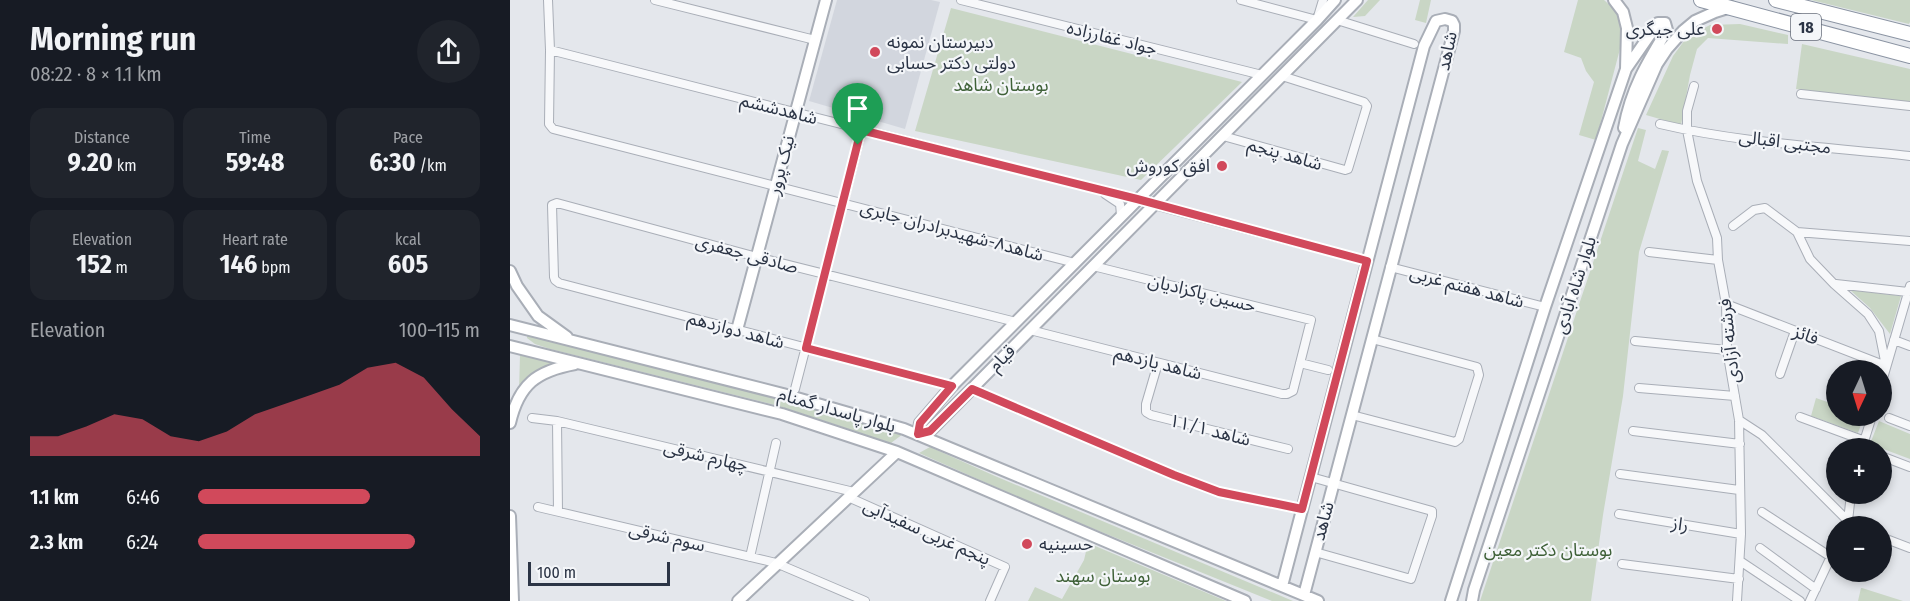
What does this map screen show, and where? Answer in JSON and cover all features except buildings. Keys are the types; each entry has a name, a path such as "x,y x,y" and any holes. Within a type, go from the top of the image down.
{"highway":[{"name":"18","path":"1701,0 1910,56"},
{"name":"18","path":"1776,0 1910,34"}],"main road":[{"name":"نیک پرور","path":"737,330 826,0"},
{"name":"قیام","path":"1331,0 1317,20 952,386 920,423 918,434 930,431 1357,0"},
{"path":"1331,0 1341,5 1341,16"},
{"name":"بلوار شاه آبادی","path":"1451,601 1545,307 1626,69 1627,28 1623,12 1614,0"},
{"name":"بلوار شاه آبادی","path":"1472,601 1473,590 1622,144 1657,64 1667,49 1695,21 1731,7"},
{"name":"شاهد","path":"1282,586 1424,46 1436,21 1444,19 1452,21 1454,31 1304,596"},
{"path":"1622,144 1628,107 1639,78 1668,30 1665,24 1658,23 1626,69"},
{"path":"1137,199 1154,205"},
{"path":"510,271 517,286 538,316 572,340"},
{"name":"بلوار پاسدار گمنام","path":"510,325 794,396 918,434 1318,601"},
{"name":"بلوار پاسدار گمنام","path":"510,346 782,414 897,452 1245,601"},
{"path":"510,423 513,411 530,381 555,368 580,363"},
{"path":"738,601 897,452"},
{"path":"510,516 513,601"}],"street":[{"path":"548,0 550,50"},
{"path":"655,0 815,40"},
{"name":"جواد غفارزاده","path":"961,0 1262,75"},
{"path":"1240,0 1317,20"},
{"path":"1341,16 1414,44"},
{"name":"شاهدششم","path":"550,50 1137,199"},
{"name":"شاهد۸-شهیدبرادران جابری","path":"550,50 550,127 1074,263"},
{"name":"شاهد پنجم","path":"1223,136 1348,169 1368,106 1364,102 1282,76"},
{"name":"فرشته آزادی","path":"1694,86 1687,111 1687,130 1697,181 1717,238 1718,260 1726,304 1727,350 1739,420 1741,534 1737,601"},
{"path":"1801,94 1910,106"},
{"name":"مجتبی اقبالی","path":"1660,124 1687,130 1910,156"},
{"path":"795,389 861,130"},
{"name":"شاهدششم","path":"1078,184 1114,199 1120,204 1121,215"},
{"name":"صادقی جعفری","path":"555,280 551,209 552,205 557,203 757,257 1016,322"},
{"path":"1154,205 1367,261"},
{"path":"1732,226 1754,210 1765,208 1797,232 1810,259 1868,314 1879,331 1885,360"},
{"path":"1797,232 1910,241"},
{"path":"1649,252 1718,260"},
{"name":"حسین پاکزادیان","path":"1093,266 1311,320 1300,363"},
{"name":"شاهد هفتم غربی","path":"1390,267 1545,307"},
{"name":"شاهد دوازدهم","path":"555,280 559,283 952,386"},
{"path":"1834,284 1909,289 1888,360"},
{"name":"فائز","path":"1726,304 1870,360"},
{"name":"شاهد یازدهم","path":"1030,330 1287,394 1293,391 1300,363"},
{"path":"1779,374 1795,331"},
{"path":"1352,415 1455,442 1459,439 1479,375 1477,367 1372,339"},
{"path":"1894,340 1910,346"},
{"path":"1635,341 1727,350"},
{"name":"شاهد ۱۱/۱","path":"1158,363 1146,404 1146,412 1288,449"},
{"path":"1300,363 1328,370"},
{"path":"1639,388 1736,396"},
{"path":"972,389 1219,492 1302,509"},
{"path":"1800,417 1848,438"},
{"name":"چهارم شرقی","path":"532,418 557,421 769,471 851,494"},
{"path":"1892,419 1910,426"},
{"path":"1739,420 1762,435 1839,516"},
{"path":"557,421 558,511"},
{"path":"1633,432 1740,444"},
{"path":"750,557 776,443"},
{"path":"1892,460 1910,466"},
{"path":"1620,474 1739,490"},
{"path":"1311,477 1432,511 1411,579 1315,552"},
{"name":"پنجم غربی سفیدآبی","path":"851,494 1005,567 990,601"},
{"name":"سوم شرقی","path":"538,507 776,563 865,601"},
{"path":"1762,512 1826,554"},
{"name":"راز","path":"1619,514 1741,534"},
{"path":"1892,541 1910,548"},
{"path":"1760,548 1816,589"},
{"path":"1740,561 1800,601"},
{"path":"1622,564 1738,579"},
{"path":"1810,601 1826,568"}],"shaded area":[{"name":"دبیرستان نمونه دولتی دکتر حسابی","path":"837,0 931,0 940,2 905,129 809,101"}],"green space":[{"path":"1368,0 1380,0 1365,16 1353,17"},
{"path":"1420,0 1431,0 1426,23 1415,20"},
{"path":"1578,0 1604,0 1614,9 1622,26 1621,45 1596,140 1579,135 1594,82 1581,58 1564,52"},
{"path":"1811,0 1910,0 1910,22 1909,24"},
{"name":"بوستان شاهد","path":"951,8 1242,82 1141,180 915,131"},
{"path":"1740,24 1788,35 1788,44 1708,38 1697,49 1681,125 1646,115 1673,56 1687,37 1710,25"},
{"path":"1802,44 1910,69 1910,102 1796,89"},
{"name":"بوستان دکتر معین","path":"1638,128 1646,130 1638,161 1655,169 1662,150 1669,151 1639,252 1623,396 1591,601 1480,601"},
{"path":"1850,290 1901,296 1890,334 1870,308"},
{"path":"527,335 781,398 903,434 891,443 779,406 550,349 535,344 527,338"},
{"path":"520,355 554,363 533,374 519,392"},
{"path":"1816,398 1826,402 1826,421 1811,416"},
{"path":"1839,426 1860,426 1858,433"},
{"path":"1877,426 1891,426 1910,434 1910,459 1892,452 1892,438 1872,438"},
{"path":"930,447 1293,601 1272,601 1047,510 919,453"},
{"name":"بوستان سهند","path":"1088,543 1226,601 1028,601 1035,587 1062,599 1084,560"},
{"path":"1862,588 1903,601 1858,601"}],"place":[{"name":"علی جیگری","path":"1717,29"},
{"name":"دبیرستان نمونه دولتی دکتر حسابی","path":"875,52"},
{"name":"افق کوروش","path":"1222,166"},
{"name":"حسینیه","path":"1027,544"}],"route":[{"path":"861,130 1137,199 1367,261 1302,509 1219,492 972,389 930,431 918,434 920,423 952,386 806,348 858,145 861,130"}]}
